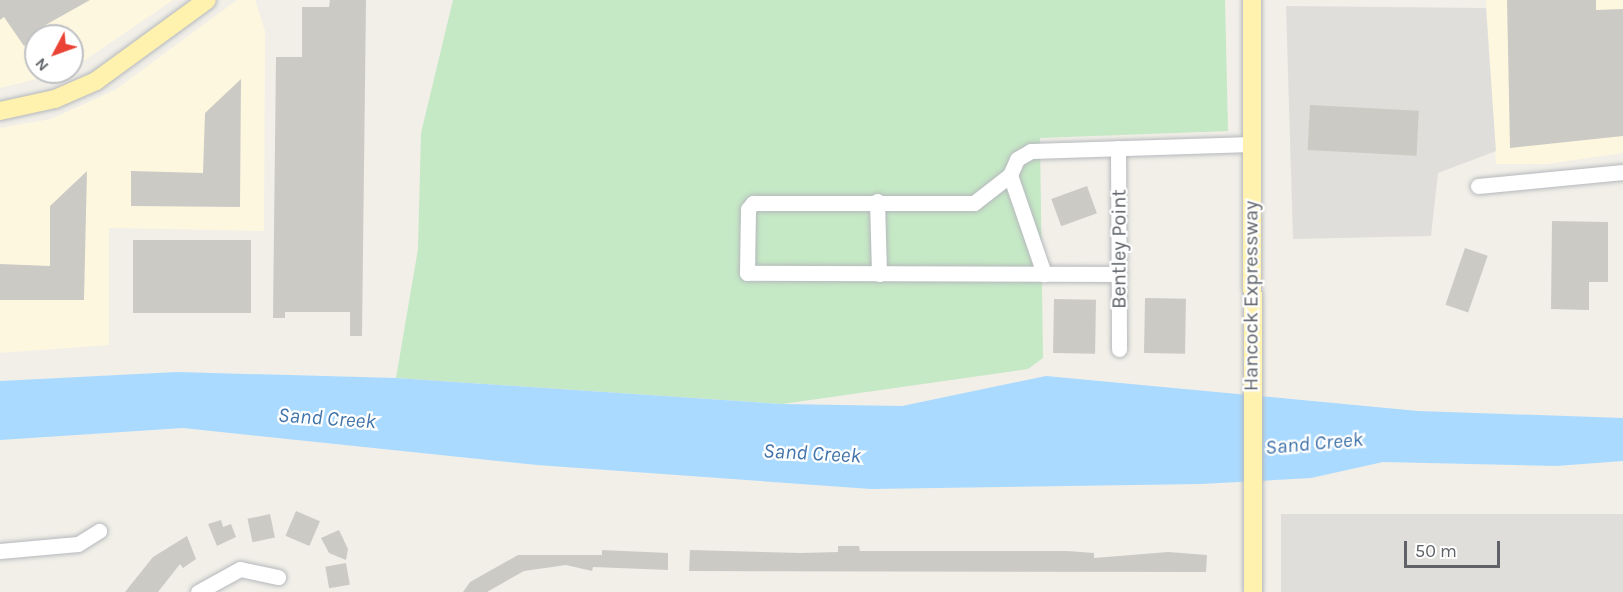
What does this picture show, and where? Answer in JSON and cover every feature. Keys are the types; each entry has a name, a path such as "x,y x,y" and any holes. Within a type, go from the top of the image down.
{"main road":[{"path":"0,111 55,99 96,81 207,0"},
{"name":"Hancock Expressway","path":"1252,0 1253,592"}],"street":[{"path":"1119,274 747,273 753,202 974,203 1010,175 1017,159 1030,151 1252,144"},
{"name":"Bentley Point","path":"1118,148 1119,349"},
{"path":"1478,186 1623,172"},
{"path":"1010,175 1044,274"},
{"path":"877,201 879,274"},
{"path":"0,551 78,544 99,531"},
{"path":"198,592 240,569 278,577"}],"shaded area":[{"path":"0,0 173,0 84,61 84,24 24,24 24,82 0,88"},
{"path":"237,0 255,0 265,31 264,231 109,228 109,345 0,353 0,128 51,119 115,90"},
{"path":"1486,0 1623,0 1623,153 1547,164 1496,164"},
{"path":"1286,6 1486,8 1496,151 1438,173 1431,236 1293,239"},
{"path":"1281,514 1623,514 1623,592 1281,592"}],"green space":[{"path":"453,0 1225,0 1228,131 1040,138 1043,358 1028,369 782,404 396,378 418,249 421,133"}],"water":[{"name":"Sand Creek","path":"177,372 396,378 782,404 902,406 1046,376 1418,411 1623,418 1623,461 1556,466 1383,462 1311,478 1201,484 871,489 537,465 183,428 0,440 0,381"}],"building":[{"path":"0,0 90,0 47,24 24,24 24,46 4,17 0,20"},
{"path":"330,0 366,0 362,336 350,336 350,312 285,312 285,318 273,318 276,57 302,57 302,7 329,7"},
{"path":"1507,0 1596,0 1596,10 1623,9 1623,136 1510,148"},
{"path":"241,79 240,207 131,206 131,171 203,173 205,113"},
{"path":"1310,105 1419,111 1416,156 1308,150"},
{"path":"87,171 84,300 0,300 0,264 50,266 50,206"},
{"path":"1087,186 1097,213 1061,226 1051,199"},
{"path":"1552,221 1608,222 1608,282 1589,282 1589,310 1551,309"},
{"path":"133,240 251,240 251,313 133,313"},
{"path":"1465,248 1488,256 1468,313 1445,305"},
{"path":"1145,298 1186,299 1185,354 1144,353"},
{"path":"1054,299 1096,300 1095,354 1053,353"},
{"path":"296,511 320,521 309,546 285,536"},
{"path":"270,514 275,537 252,542 248,519"},
{"path":"221,520 223,527 231,524 236,537 217,546 208,524"},
{"path":"339,530 348,549 346,560 329,553 321,538"},
{"path":"187,536 196,559 183,568 180,564 158,592 125,592 153,557"},
{"path":"838,546 859,546 860,551 1067,551 1094,553 1094,558 1168,552 1207,555 1206,572 689,571 690,550 838,552"},
{"path":"602,550 668,553 668,570 593,567 592,571 566,565 524,571 487,592 463,592 470,582 518,555 602,555"},
{"path":"346,563 350,585 329,588 325,567"}]}
